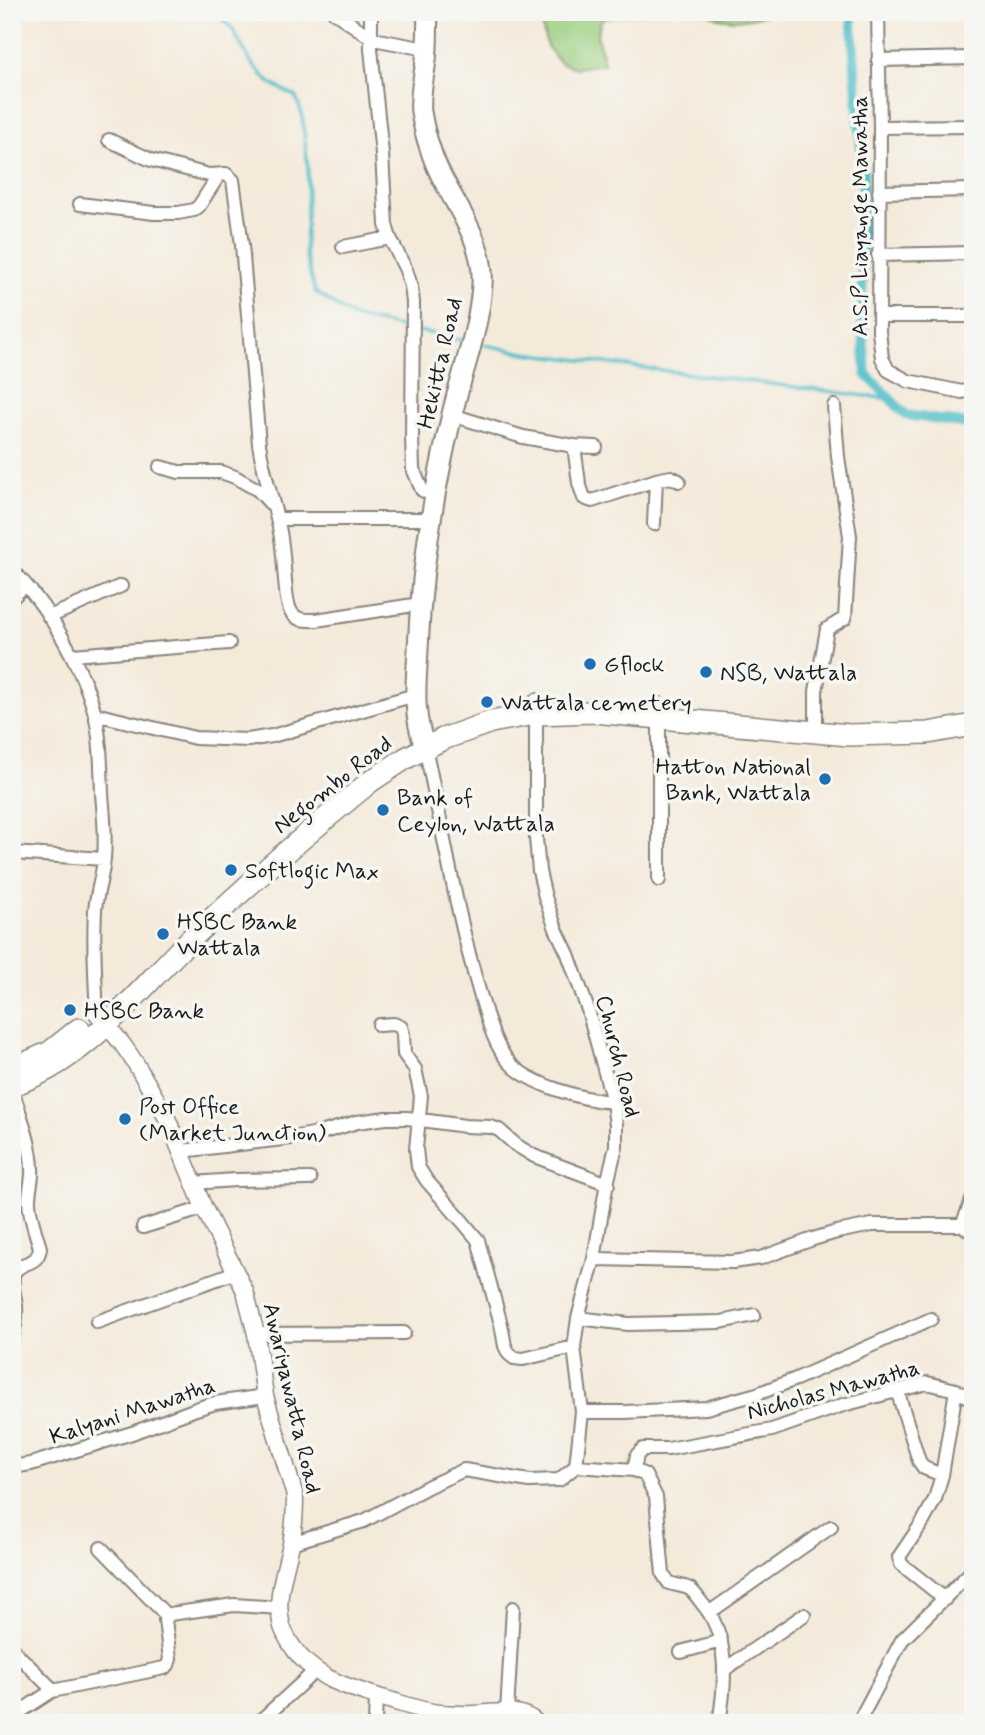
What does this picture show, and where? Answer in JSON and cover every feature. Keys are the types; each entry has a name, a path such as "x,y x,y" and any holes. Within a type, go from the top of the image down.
{"highway":[{"name":"Negombo Road","path":"12,1086 58,1064 101,1019 255,880 371,781 423,741 453,735 535,707 593,712 658,711 890,724 973,714"},
{"name":"Negombo Road","path":"658,711 860,735 928,733 973,725"},
{"name":"Negombo Road","path":"12,1069 50,1052 101,1019"}],"main road":[{"name":"Hekitta Road","path":"423,741 415,710 415,695 420,604 431,519 452,415 473,337 482,286 480,258 436,168 421,111 428,12"}],"street":[{"path":"334,12 373,38 426,49"},
{"path":"371,12 384,212 390,238 406,270 413,302 413,470 422,490 435,496"},
{"name":"A.S.P Liayange Mawatha","path":"878,12 878,255 881,358 888,370 908,381 962,392 973,389"},
{"path":"878,60 973,58"},
{"path":"880,127 973,126"},
{"path":"109,140 151,160 209,175 226,174 233,180 238,209 259,444 263,470 278,519 287,599 292,613 297,619 316,620 420,604"},
{"path":"80,204 178,214 199,205 219,174"},
{"path":"879,192 973,191"},
{"path":"343,247 390,238"},
{"path":"878,255 973,253"},
{"path":"880,316 973,316"},
{"path":"816,721 816,691 827,629 845,618 850,536 838,457 834,406"},
{"path":"452,415 523,437 596,447"},
{"path":"574,446 579,483 584,498 592,501 656,480 671,477 679,481"},
{"path":"159,467 179,472 221,472 258,490 273,506"},
{"path":"654,524 656,480"},
{"path":"278,519 431,519"},
{"path":"12,571 49,617 72,656 85,683 95,715 105,832 104,859 95,909 101,1019"},
{"path":"12,598 25,585"},
{"path":"49,617 121,586"},
{"path":"72,656 229,643"},
{"path":"95,715 195,737 248,740 272,736 415,695"},
{"name":"Church Road","path":"535,707 536,854 539,872 544,897 568,954 587,1010 613,1102 616,1125 617,1146 594,1259 578,1318 574,1347 582,1412 576,1466"},
{"path":"658,711 659,880"},
{"path":"423,741 466,938 497,1042 514,1068 528,1077 586,1098 613,1102"},
{"path":"12,853 104,859"},
{"name":"Awariyawatta Road","path":"101,1019 136,1064 167,1118 204,1208 245,1291 256,1334 265,1396 295,1496 291,1543 282,1577 279,1608 281,1624 288,1640 299,1656 315,1671 335,1683 430,1712 465,1718 507,1712 532,1718 537,1723"},
{"path":"379,1025 394,1024 402,1029 404,1054 414,1065 421,1096 416,1149 418,1167 478,1240 509,1354 523,1359 574,1347"},
{"path":"12,1086 29,1146 32,1168 29,1206 40,1248 36,1258 19,1266 13,1275 16,1314 12,1338"},
{"path":"182,1151 291,1138 386,1118 418,1120 491,1127 534,1156 608,1184"},
{"path":"193,1183 310,1179"},
{"path":"594,1259 733,1262 761,1258 813,1239 872,1225 967,1229 973,1198"},
{"path":"143,1227 204,1208"},
{"path":"97,1322 236,1272"},
{"path":"578,1318 628,1324 721,1322 754,1315"},
{"path":"582,1412 706,1408 757,1394 796,1379 931,1319"},
{"path":"256,1334 404,1333"},
{"name":"Nicholas Mawatha","path":"634,1470 637,1455 643,1449 668,1449 772,1430 843,1405 927,1383 956,1390 973,1399"},
{"path":"897,1390 919,1461 924,1468 942,1475"},
{"path":"945,1599 901,1564 899,1557 935,1499 942,1475 956,1390"},
{"name":"Kalyani Mawatha","path":"12,1467 31,1464 119,1437 215,1403 265,1396"},
{"path":"291,1543 364,1521 464,1470 529,1481 559,1480 576,1466 634,1470 645,1475 656,1497 663,1574 669,1583 690,1589 710,1612 721,1641 725,1686 719,1723"},
{"path":"710,1612 831,1527"},
{"path":"101,1548 167,1616"},
{"path":"858,1723 902,1640 973,1570"},
{"path":"12,1717 52,1691 164,1668 170,1659 165,1620 170,1614 234,1605 279,1608"},
{"path":"507,1712 513,1608"},
{"path":"725,1669 804,1615"},
{"path":"681,1652 721,1641"},
{"path":"12,1649 52,1691"},
{"path":"258,1723 315,1671"},
{"path":"375,1723 376,1696"}],"green space":[{"path":"545,12 649,12 602,18 597,34 604,64 576,68 560,63 547,46 542,26"},
{"path":"706,12 774,12 748,19 730,20"}],"waterway":[{"path":"213,12 231,27 252,64 269,82 296,97 302,114 308,169 305,253 315,292 353,317 466,341"},
{"path":"851,12 863,173 862,320 866,374 906,415 973,425"},
{"path":"476,343 525,353 890,399"}],"place":[{"name":"Gflock","path":"590,664"},
{"name":"NSB, Wattala","path":"706,672"},
{"name":"Wattala cemetery","path":"487,702"},
{"name":"Hatton National Bank, Wattala","path":"825,779"},
{"name":"Bank of Ceylon, Wattala","path":"383,810"},
{"name":"Softlogic Max","path":"231,870"},
{"name":"HSBC Bank Wattala","path":"163,934"},
{"name":"HSBC Bank","path":"70,1010"},
{"name":"Post Office (Market Junction)","path":"125,1119"}]}
